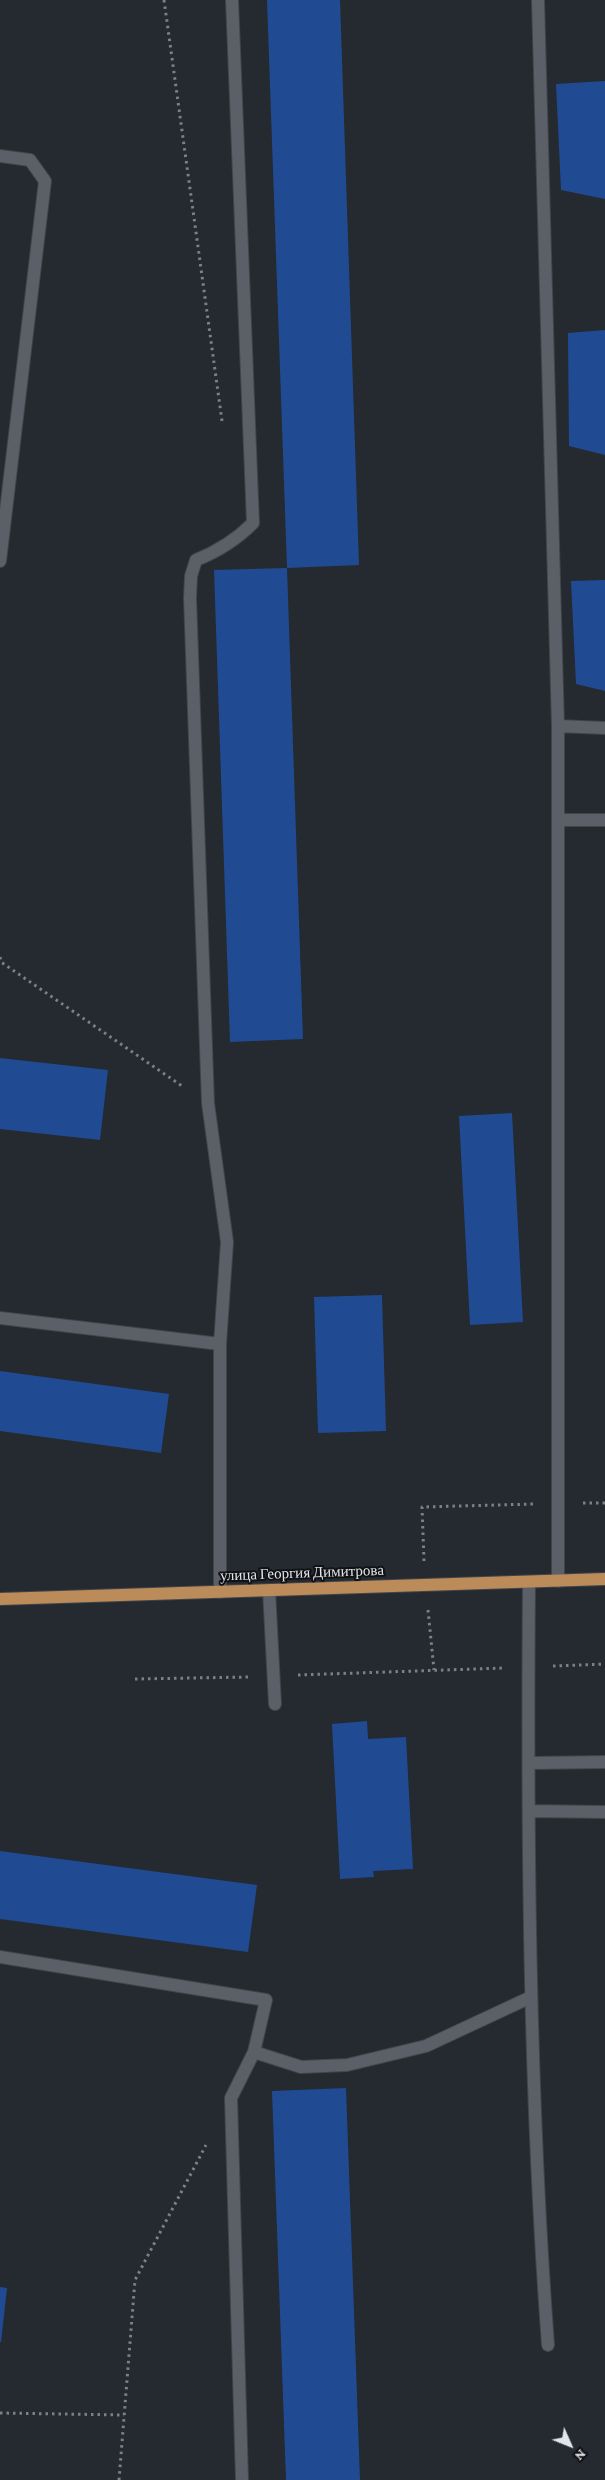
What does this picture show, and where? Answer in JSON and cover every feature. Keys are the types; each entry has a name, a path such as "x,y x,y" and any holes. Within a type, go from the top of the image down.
{"main road":[{"name":"улица Георгия Димитрова","path":"0,1599 605,1579"}],"lane":[{"path":"220,1592 220,1344 227,1242 208,1104 191,576 196,560 218,551 238,538 253,523 232,0"},
{"path":"538,0 558,726 558,1581"},
{"path":"0,156 30,160 45,181 0,560"},
{"path":"558,726 605,728"},
{"path":"558,820 605,820"},
{"path":"0,1318 220,1344"},
{"path":"529,1582 531,1997 539,2223 548,2345"},
{"path":"269,1590 275,1704"},
{"path":"530,1762 605,1762"},
{"path":"530,1811 605,1812"},
{"path":"0,1957 266,2000 254,2052 231,2098 242,2480"},
{"path":"254,2052 301,2067 347,2065 426,2046 531,1997"}],"path":[{"path":"164,0 223,431"},
{"path":"0,957 1,962 208,1104"},
{"path":"434,1670 425,1585 422,1507 605,1502"},
{"path":"135,1679 605,1664"},
{"path":"119,2480 135,2280 208,2141"},
{"path":"0,2413 124,2415"}],"building":[{"path":"267,0 340,0 359,565 287,568"},
{"path":"605,81 605,199 561,190 556,84"},
{"path":"605,330 605,455 569,446 568,333"},
{"path":"287,568 303,1039 230,1042 214,570"},
{"path":"605,580 605,691 576,684 571,581"},
{"path":"0,1058 108,1070 100,1140 0,1129"},
{"path":"512,1113 523,1322 470,1325 459,1116"},
{"path":"382,1295 386,1431 318,1433 314,1297"},
{"path":"0,1371 169,1394 161,1453 0,1431"},
{"path":"367,1721 368,1739 406,1737 413,1869 373,1871 374,1877 340,1879 332,1724"},
{"path":"0,1851 257,1885 248,1952 0,1919"},
{"path":"346,2088 360,2480 286,2480 272,2091"},
{"path":"0,2287 7,2288 1,2342 0,2342"}]}
